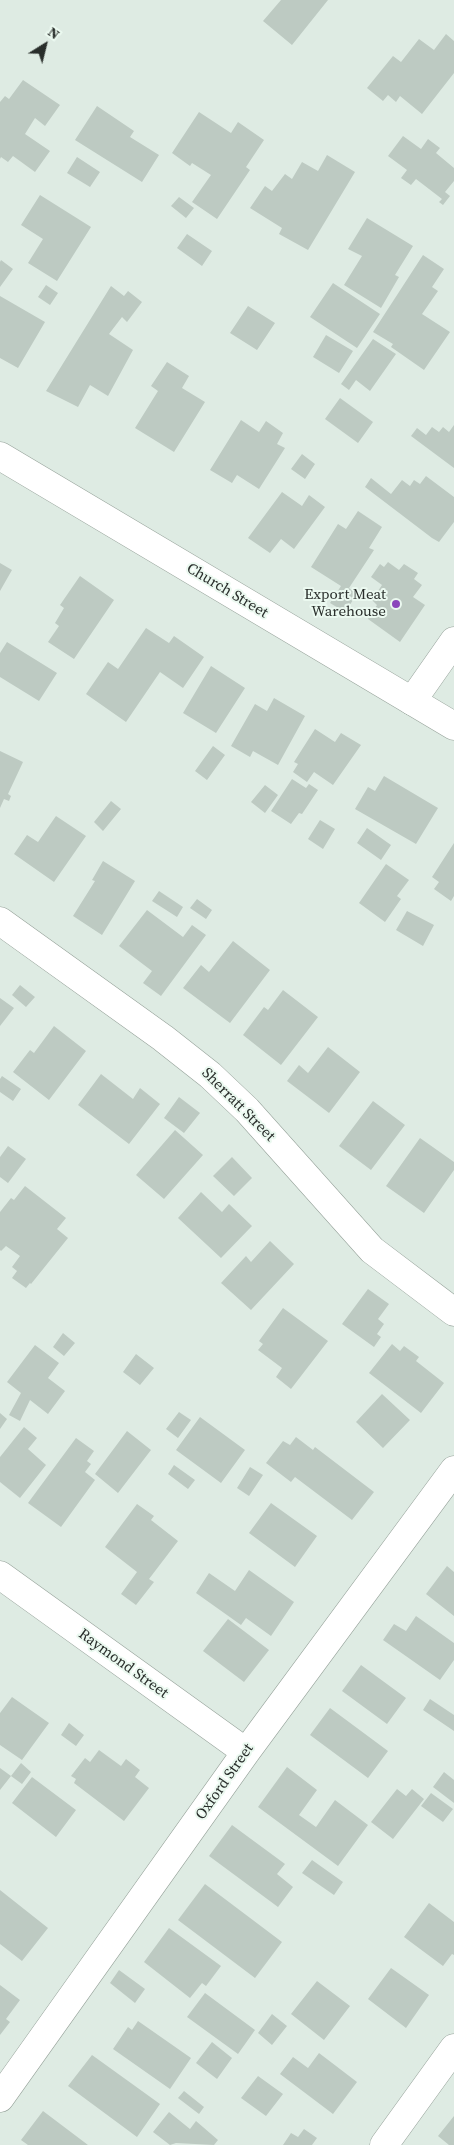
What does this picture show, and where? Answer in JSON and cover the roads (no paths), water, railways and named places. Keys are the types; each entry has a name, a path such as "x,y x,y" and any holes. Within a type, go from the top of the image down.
{"street":[{"name":"Church Street","path":"0,456 454,726"},
{"path":"412,701 454,641"},
{"name":"Sherratt Street","path":"0,921 210,1074 247,1110 372,1250 454,1312"},
{"name":"Oxford Street","path":"0,2098 246,1752 454,1470"},
{"name":"Raymond Street","path":"0,1575 246,1752"},
{"path":"384,2145 454,2048"}],"place":[{"name":"Export Meat Warehouse","path":"396,604"}]}
